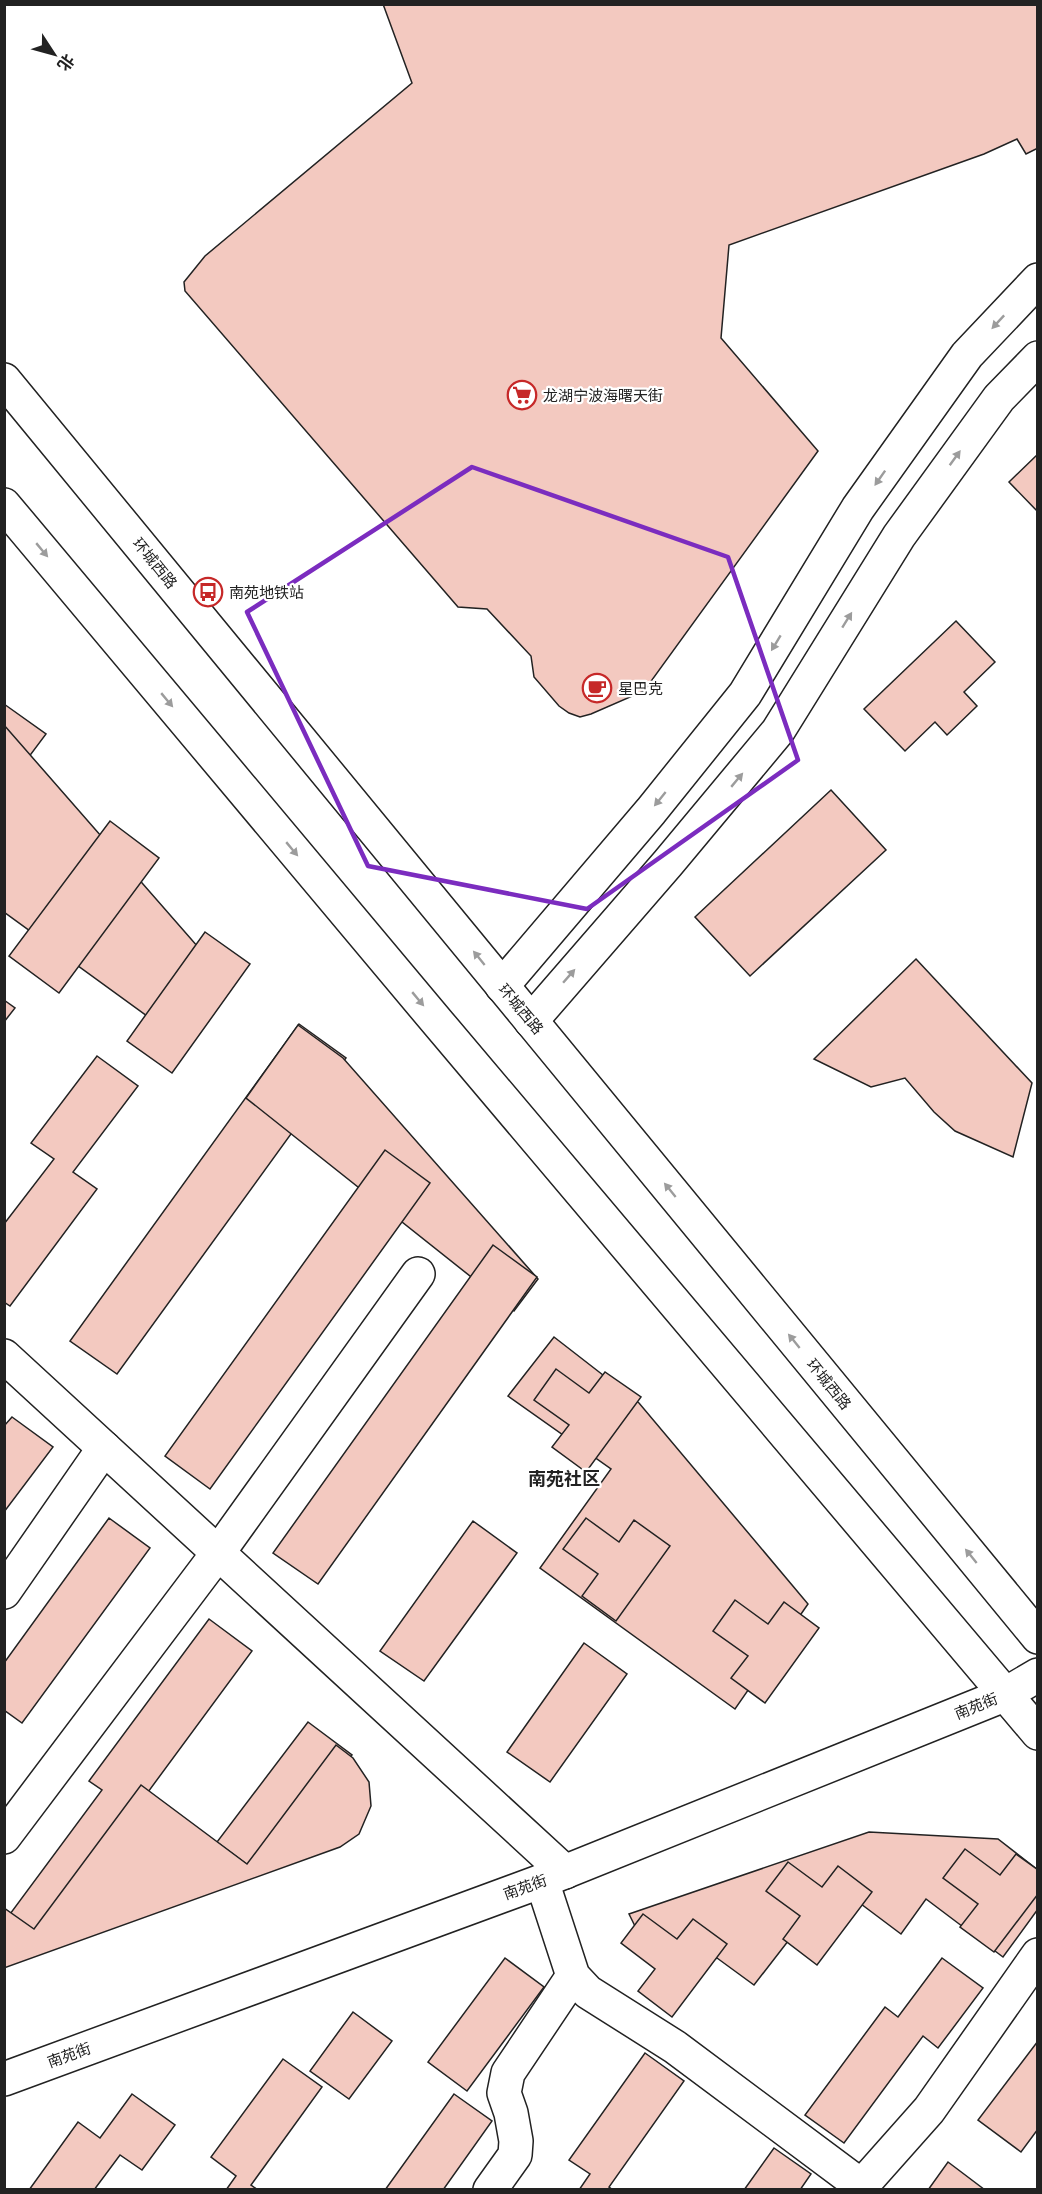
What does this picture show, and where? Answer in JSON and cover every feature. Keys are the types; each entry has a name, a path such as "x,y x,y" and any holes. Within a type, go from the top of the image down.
{"street":[{"path":"502,986 651,811 745,694 858,508 967,355 1038,280"},
{"path":"531,1021 668,863 778,730 899,536 999,398 1038,358"},
{"name":"环城西路","path":"4,380 1038,1637"},
{"path":"4,506 1038,1733"},
{"path":"4,1837 218,1553 418,1274"},
{"path":"4,1356 218,1553 554,1877 573,1976 588,1992 675,2048 859,2187 929,2110 1038,1955"},
{"path":"4,1592 104,1448"},
{"name":"南苑街","path":"4,2079 554,1877 1005,1695 1038,1675"},
{"path":"490,2190 515,2155 516,2141 511,2113 504,2093 508,2073 573,1976"}],"highlighted area":[{"path":"472,467 728,557 798,760 587,909 368,866 247,612"}],"building":[{"name":"龙湖宁波海曙天街","path":"383,4 1038,4 1038,148 1026,154 1017,139 984,154 729,245 721,338 818,451 644,691 591,714 580,717 559,706 534,677 531,656 487,609 458,607 185,291 184,282 205,256 412,83"},
{"path":"1038,454 1038,512 1009,482"},
{"path":"956,621 995,662 964,692 977,706 947,735 935,722 905,751 864,709"},
{"path":"4,704 46,734 4,790"},
{"path":"4,725 226,979 180,1040 4,912"},
{"path":"831,790 886,850 750,976 695,917"},
{"path":"110,821 159,858 59,993 9,956"},
{"path":"205,932 250,964 172,1073 127,1041"},
{"path":"916,959 1032,1083 1013,1157 955,1131 934,1112 905,1078 871,1087 814,1059"},
{"path":"4,1000 15,1008 4,1022"},
{"path":"299,1024 346,1058 117,1374 70,1341"},
{"path":"298,1025 343,1058 538,1279 514,1311 246,1098"},
{"path":"97,1056 138,1086 73,1172 97,1189 10,1306 4,1302 4,1224 54,1159 31,1143"},
{"path":"385,1150 430,1183 210,1489 165,1456"},
{"path":"493,1245 537,1277 318,1584 273,1553"},
{"path":"554,1337 639,1403 808,1604 735,1709 540,1568 611,1469 508,1396"},
{"path":"556,1369 589,1393 605,1372 641,1397 586,1472 552,1447 569,1425 534,1400"},
{"path":"12,1417 53,1447 4,1512 4,1426"},
{"path":"109,1518 150,1548 22,1723 4,1710 4,1663"},
{"path":"586,1518 619,1542 634,1520 670,1546 616,1621 582,1596 598,1574 563,1549"},
{"path":"473,1521 517,1553 424,1681 380,1651"},
{"path":"735,1600 768,1624 784,1602 819,1628 765,1703 731,1678 748,1656 713,1631"},
{"path":"209,1619 252,1651 134,1811 147,1821 55,1947 10,1914 102,1790 89,1781"},
{"path":"584,1643 627,1674 550,1782 507,1752"},
{"path":"308,1722 352,1755 261,1875 217,1842"},
{"path":"336,1745 353,1758 369,1782 371,1806 359,1834 340,1847 4,1968 4,1908 34,1929 141,1785 247,1864"},
{"path":"869,1832 998,1839 1038,1870 1038,1909 1003,1957 926,1899 901,1934 833,1883 754,1985 717,1958 663,1983 629,1914"},
{"path":"965,1849 1000,1875 1016,1854 1038,1870 1038,1894 994,1952 960,1927 978,1904 943,1878"},
{"path":"788,1862 822,1887 838,1866 872,1892 817,1965 783,1939 800,1916 766,1891"},
{"path":"643,1914 677,1939 693,1919 727,1944 672,2017 638,1991 655,1969 621,1943"},
{"path":"505,1958 544,1987 467,2091 428,2062"},
{"path":"942,1958 983,1988 938,2048 923,2036 844,2143 805,2115 885,2007 898,2017"},
{"path":"353,2012 392,2041 349,2099 310,2071"},
{"path":"1038,2041 1038,2129 1021,2152 978,2120"},
{"path":"645,2053 684,2081 609,2187 613,2190 579,2190 590,2174 569,2160"},
{"path":"283,2059 322,2087 251,2185 258,2190 226,2190 236,2176 211,2157"},
{"path":"132,2094 175,2125 142,2170 120,2155 94,2190 29,2190 78,2122 100,2138"},
{"path":"454,2094 492,2121 443,2190 385,2190"},
{"path":"774,2148 811,2174 800,2190 744,2190"},
{"path":"948,2162 985,2190 928,2190"}],"place":[{"name":"龙湖宁波海曙天街","path":"522,395"},
{"name":"南苑地铁站","path":"208,592"},
{"name":"星巴克","path":"597,688"}],"district":[{"name":"南苑社区","path":"564,1478"}]}
